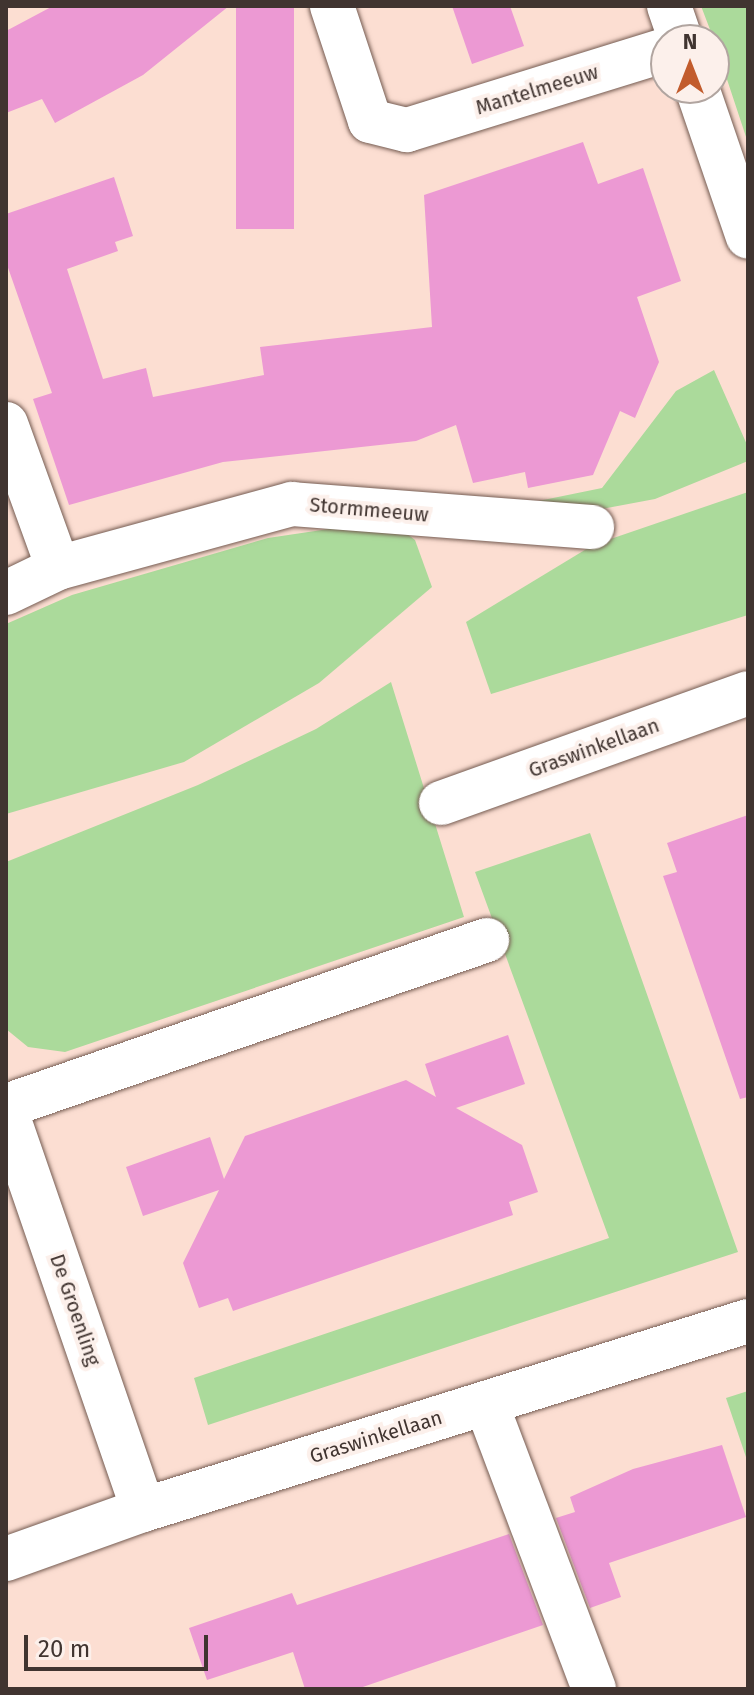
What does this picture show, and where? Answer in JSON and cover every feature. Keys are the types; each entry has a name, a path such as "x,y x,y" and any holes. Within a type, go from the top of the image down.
{"street":[{"name":"Mantelmeeuw","path":"332,6 370,121 407,130 650,55"},
{"path":"702,104 748,237"},
{"path":"6,424 58,568"},
{"name":"Stormmeeuw","path":"6,593 58,568 292,504 592,527"},
{"name":"Graswinkellaan","path":"441,803 748,693"},
{"path":"6,1109 487,940"},
{"name":"De Groenling","path":"6,1109 143,1510"},
{"name":"Graswinkellaan","path":"6,1559 143,1510 748,1321"},
{"path":"486,1403 594,1689"}],"green space":[{"path":"701,6 748,6 748,143 730,88 730,24 708,24"},
{"path":"714,370 748,447 748,461 655,499 591,511 509,507 602,488 676,391"},
{"path":"748,492 748,615 491,694 466,622 593,545"},
{"path":"389,520 415,540 432,587 319,683 184,762 6,814 6,624 72,595 268,538"},
{"path":"391,682 464,917 65,1052 28,1047 6,1029 6,862 198,785 316,729"},
{"path":"590,833 738,1252 208,1425 194,1378 609,1238 475,872"},
{"path":"748,1391 748,1463 726,1398"}],"building":[{"path":"53,6 229,6 143,75 55,123 42,99 6,113 6,31"},
{"path":"236,6 294,6 294,229 236,229"},
{"path":"452,6 510,6 524,46 472,64"},
{"path":"583,142 598,184 643,168 681,281 637,297 659,362 635,418 620,411 593,475 528,488 525,472 473,483 456,425 416,441 223,462 69,505 33,399 52,393 6,262 6,214 114,177 133,236 115,242 118,251 67,269 103,379 146,368 153,397 264,375 260,347 432,327 424,195"},
{"path":"748,815 748,1097 740,1099 663,876 677,872 667,843"},
{"path":"508,1035 525,1084 456,1108 522,1145 538,1192 509,1202 513,1215 233,1311 228,1298 199,1308 183,1263 219,1190 143,1216 126,1167 210,1137 224,1179 245,1136 406,1080 436,1097 425,1064"},
{"path":"722,1445 746,1517 609,1563 621,1597 590,1608 556,1518 575,1512 570,1497 633,1469"},
{"path":"509,1534 543,1625 357,1689 305,1689 293,1652 207,1680 189,1628 292,1593 297,1605"}]}
